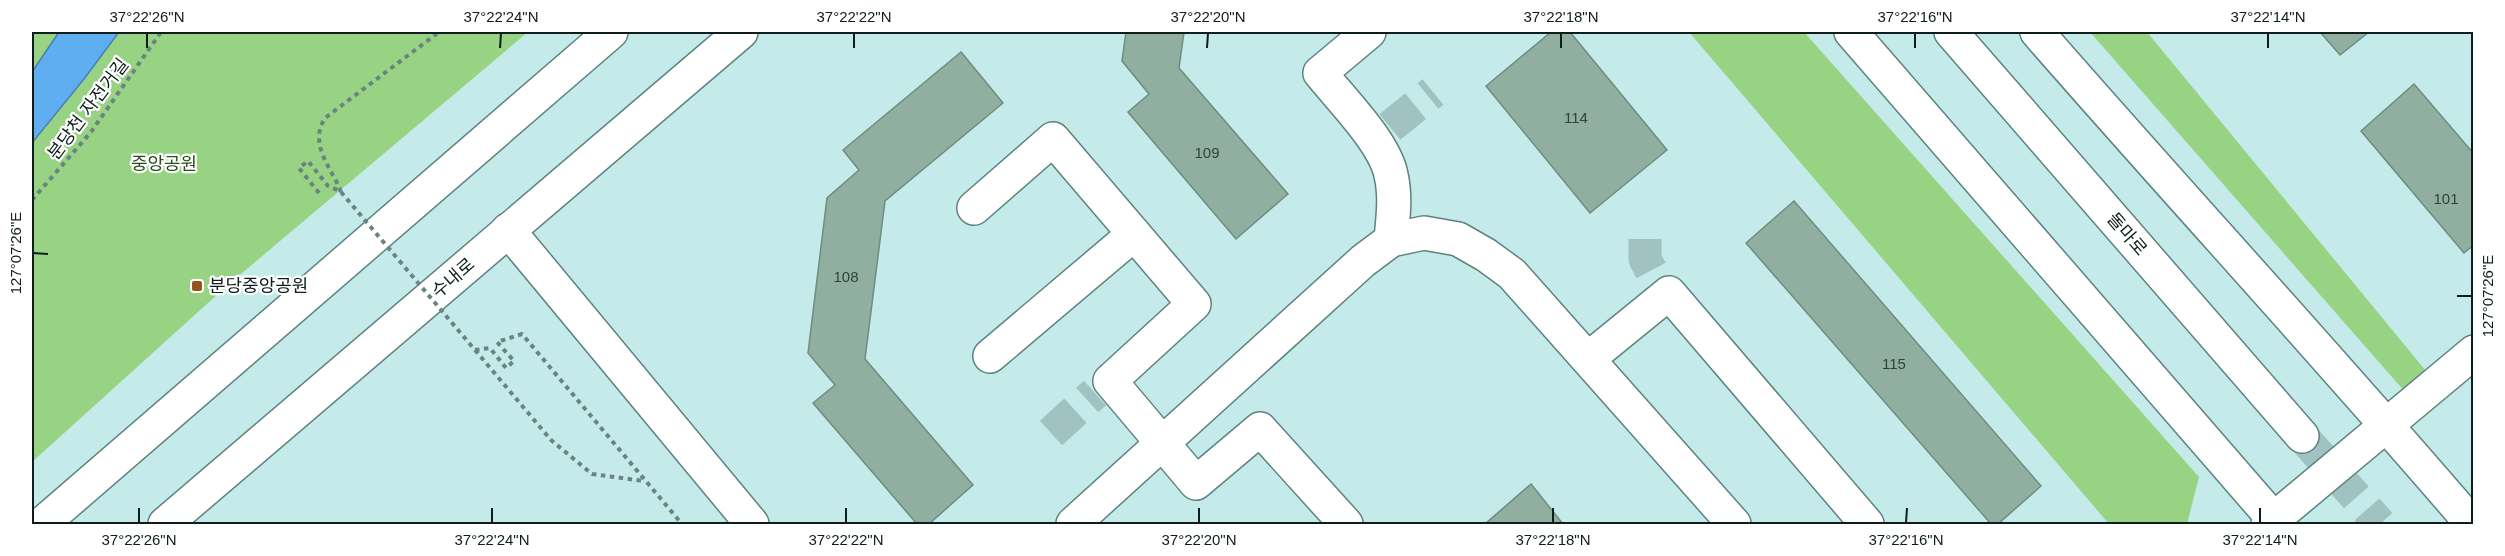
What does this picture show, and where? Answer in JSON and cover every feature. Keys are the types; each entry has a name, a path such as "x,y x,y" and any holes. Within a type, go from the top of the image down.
{"main road":[{"path":"42,525 611,32"},
{"name":"수내로","path":"165,525 741,32"},
{"path":"1369,32 1320,73 1381,134 1381,149 1391,174 1394,202 1391,240"},
{"path":"1851,32 2273,523 2474,352"},
{"name":"돌마로","path":"1951,32 2302,436"},
{"path":"2037,32 2161,174 2387,424 2472,525"},
{"path":"974,208 1053,139 1194,304 1102,387 1162,445 1196,483 1260,429 1346,525"},
{"path":"508,230 752,525"},
{"path":"1073,525 1363,261 1391,240 1424,232 1458,239 1486,255 1512,274 1734,525"},
{"path":"990,356 1134,234"},
{"path":"1588,359 1661,283 1867,525"}],"path":[{"name":"분당천 자전거길","path":"32,200 91,132 161,32"},
{"path":"439,32 325,118 320,129 319,144 341,192 551,440 592,474 645,481"},
{"path":"319,193 299,168 308,161 328,186 341,192"},
{"path":"475,350 490,348 506,368 514,361 497,342 522,334 682,525"}],"green space":[{"name":"중앙공원","path":"32,32 528,32 229,284 32,462"},
{"path":"1689,32 1804,32 2199,477 2187,524 2109,524"},
{"path":"2090,32 2147,32 2426,371 2406,393"}],"water":[{"path":"59,32 119,32 32,143 32,72"}],"building":[{"path":"1126,32 1184,32 1179,68 1288,194 1236,239 1128,112 1149,94 1122,61"},
{"path":"1551,32 1570,32 1667,150 1590,213 1486,86"},
{"path":"2320,32 2369,32 2340,55"},
{"path":"961,52 1003,103 885,201 865,359 973,485 929,524 917,524 813,403 835,385 808,353 827,198 859,170 843,150"},
{"path":"2414,84 2474,154 2474,245 2464,253 2361,131"},
{"path":"1794,201 2041,486 1998,524 1991,524 1746,243"},
{"path":"1531,484 1563,524 1486,523"}],"tunnel":[{"path":"1390,127 1433,92"},
{"path":"1645,239 1645,259 1653,274"},
{"path":"1051,433 1095,393"},
{"path":"2302,436 2380,524"}],"place":[{"name":"분당중앙공원","path":"197,286"}]}
